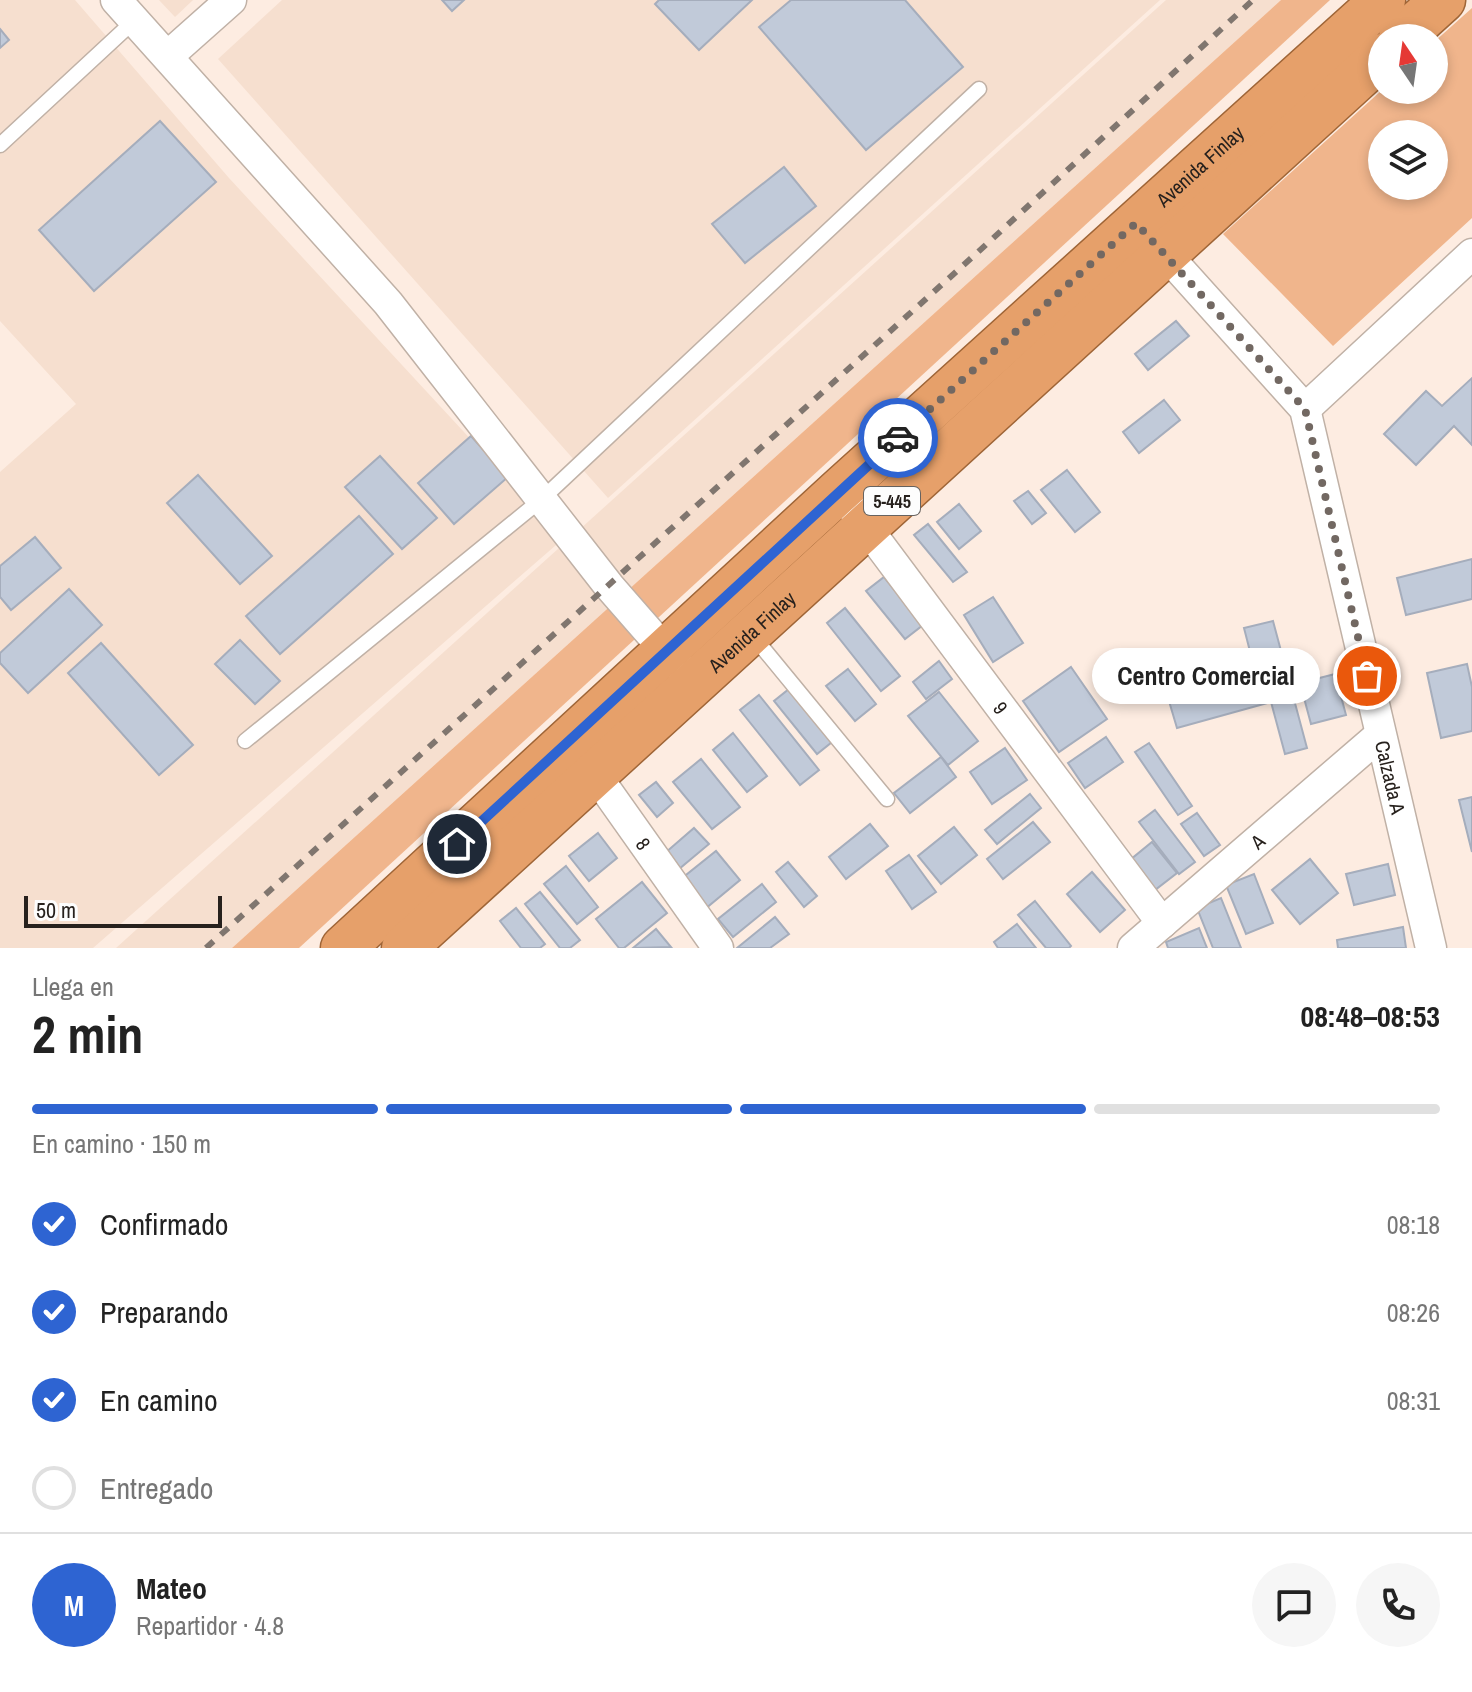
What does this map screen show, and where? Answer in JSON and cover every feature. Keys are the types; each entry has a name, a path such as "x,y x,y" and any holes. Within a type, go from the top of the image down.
{"highway":[{"name":"Avenida Finlay","path":"343,948 839,491 1383,0"},
{"path":"1416,24 1443,0"},
{"name":"Avenida Finlay","path":"404,948 1368,69"}],"street":[{"path":"168,56 231,0"},
{"path":"125,10 388,303 609,586 695,684"},
{"path":"1136,223 1305,409 1472,254"},
{"name":"Calzada A","path":"1305,409 1431,948"},
{"name":"9","path":"839,491 1162,923"},
{"name":"A","path":"1133,948 1380,735"},
{"name":"8","path":"571,740 718,948"}],"lane":[{"path":"0,145 125,10"},
{"path":"245,741 542,499 979,89"},
{"path":"750,633 887,799"}],"shaded area":[{"path":"0,0 75,0 229,178 563,539 93,948 0,948 0,472 76,404 0,321"},
{"path":"159,0 193,0 175,17"},
{"path":"282,0 1160,0 608,498 218,59"},
{"path":"1166,0 1281,0 232,948 116,948"},
{"path":"1281,0 1330,0 299,948 232,948"},
{"path":"1472,8 1472,218 1333,346 1223,234 1368,103 1448,104 1448,29"}],"building":[{"path":"442,0 464,0 452,11"},
{"path":"659,0 752,0 699,50 655,4"},
{"path":"791,0 905,0 963,67 866,150 759,27"},
{"path":"0,29 9,40 0,48"},
{"path":"160,121 216,182 94,291 39,230"},
{"path":"784,167 816,206 745,263 712,224"},
{"path":"1176,321 1189,336 1148,370 1135,354"},
{"path":"1472,378 1472,445 1454,426 1416,465 1384,434 1426,391 1442,406"},
{"path":"1164,400 1180,420 1139,453 1123,432"},
{"path":"471,436 508,477 454,524 418,483"},
{"path":"380,456 437,518 402,549 345,487"},
{"path":"1067,470 1100,512 1075,532 1041,490"},
{"path":"198,475 272,556 240,584 167,503"},
{"path":"1028,491 1046,513 1032,524 1014,501"},
{"path":"959,504 981,531 959,549 937,522"},
{"path":"359,516 393,554 280,654 246,616"},
{"path":"928,524 967,572 953,582 914,535"},
{"path":"35,537 61,568 11,610 0,597 0,566"},
{"path":"1472,559 1472,599 1406,615 1397,578"},
{"path":"884,577 923,625 905,639 866,591"},
{"path":"69,589 102,625 28,693 0,663 0,653"},
{"path":"993,597 1023,643 993,662 964,615"},
{"path":"845,608 900,676 881,691 827,623"},
{"path":"1273,621 1307,748 1285,754 1271,702 1177,728 1166,691 1254,667 1244,628"},
{"path":"240,640 280,681 255,704 215,664"},
{"path":"101,643 193,745 159,775 68,673"},
{"path":"939,661 952,679 926,699 913,682"},
{"path":"1467,664 1472,687 1472,731 1441,738 1427,673"},
{"path":"1071,667 1107,719 1059,752 1023,701"},
{"path":"848,669 876,704 855,721 826,686"},
{"path":"1335,674 1346,715 1311,724 1300,683"},
{"path":"789,689 832,742 817,754 774,701"},
{"path":"939,692 978,741 948,765 908,716"},
{"path":"759,695 819,770 800,785 740,710"},
{"path":"733,733 767,776 747,792 713,750"},
{"path":"1106,737 1123,762 1085,788 1068,763"},
{"path":"1149,743 1192,806 1178,815 1135,752"},
{"path":"1005,748 1027,780 992,804 970,772"},
{"path":"941,757 956,777 910,813 894,793"},
{"path":"701,759 740,807 712,829 673,782"},
{"path":"656,782 673,803 657,817 639,795"},
{"path":"1030,794 1041,808 997,844 985,830"},
{"path":"1472,797 1472,852 1459,800"},
{"path":"1155,810 1195,862 1179,874 1139,822"},
{"path":"1197,813 1220,845 1204,856 1181,824"},
{"path":"1033,822 1050,842 1003,879 987,859"},
{"path":"870,824 888,846 846,879 829,857"},
{"path":"954,827 977,855 941,884 918,856"},
{"path":"694,828 709,844 679,869 665,853"},
{"path":"598,833 617,858 589,881 569,856"},
{"path":"1152,842 1177,873 1155,890 1130,860"},
{"path":"716,851 740,880 705,909 681,879"},
{"path":"909,855 936,892 912,909 886,871"},
{"path":"1310,859 1338,893 1300,924 1272,890"},
{"path":"788,862 817,896 804,907 776,872"},
{"path":"1388,864 1395,895 1354,905 1346,874"},
{"path":"566,866 598,907 577,924 544,884"},
{"path":"1092,872 1125,910 1100,932 1067,894"},
{"path":"1254,874 1273,923 1246,934 1226,885"},
{"path":"642,882 667,913 624,948 619,948 596,919"},
{"path":"762,884 776,902 733,937 718,919"},
{"path":"540,892 580,940 570,948 560,948 525,904"},
{"path":"1221,898 1241,948 1213,948 1197,908"},
{"path":"1035,901 1071,946 1069,948 1046,948 1018,915"},
{"path":"516,908 545,944 540,948 521,948 500,921"},
{"path":"775,917 789,934 770,948 737,948"},
{"path":"1017,924 1036,948 998,948 994,942"},
{"path":"1403,927 1406,948 1338,948 1337,940"},
{"path":"1199,928 1207,948 1168,948 1166,942"},
{"path":"656,929 671,947 633,948"}],"railway":[{"path":"206,948 1253,0"}],"way so far":[{"path":"898,438 1136,223 1305,409 1367,676"}],"place":[{"name":"Centro Comercial","path":"1367,676"}],"route":[{"path":"457,844 898,438"}]}
